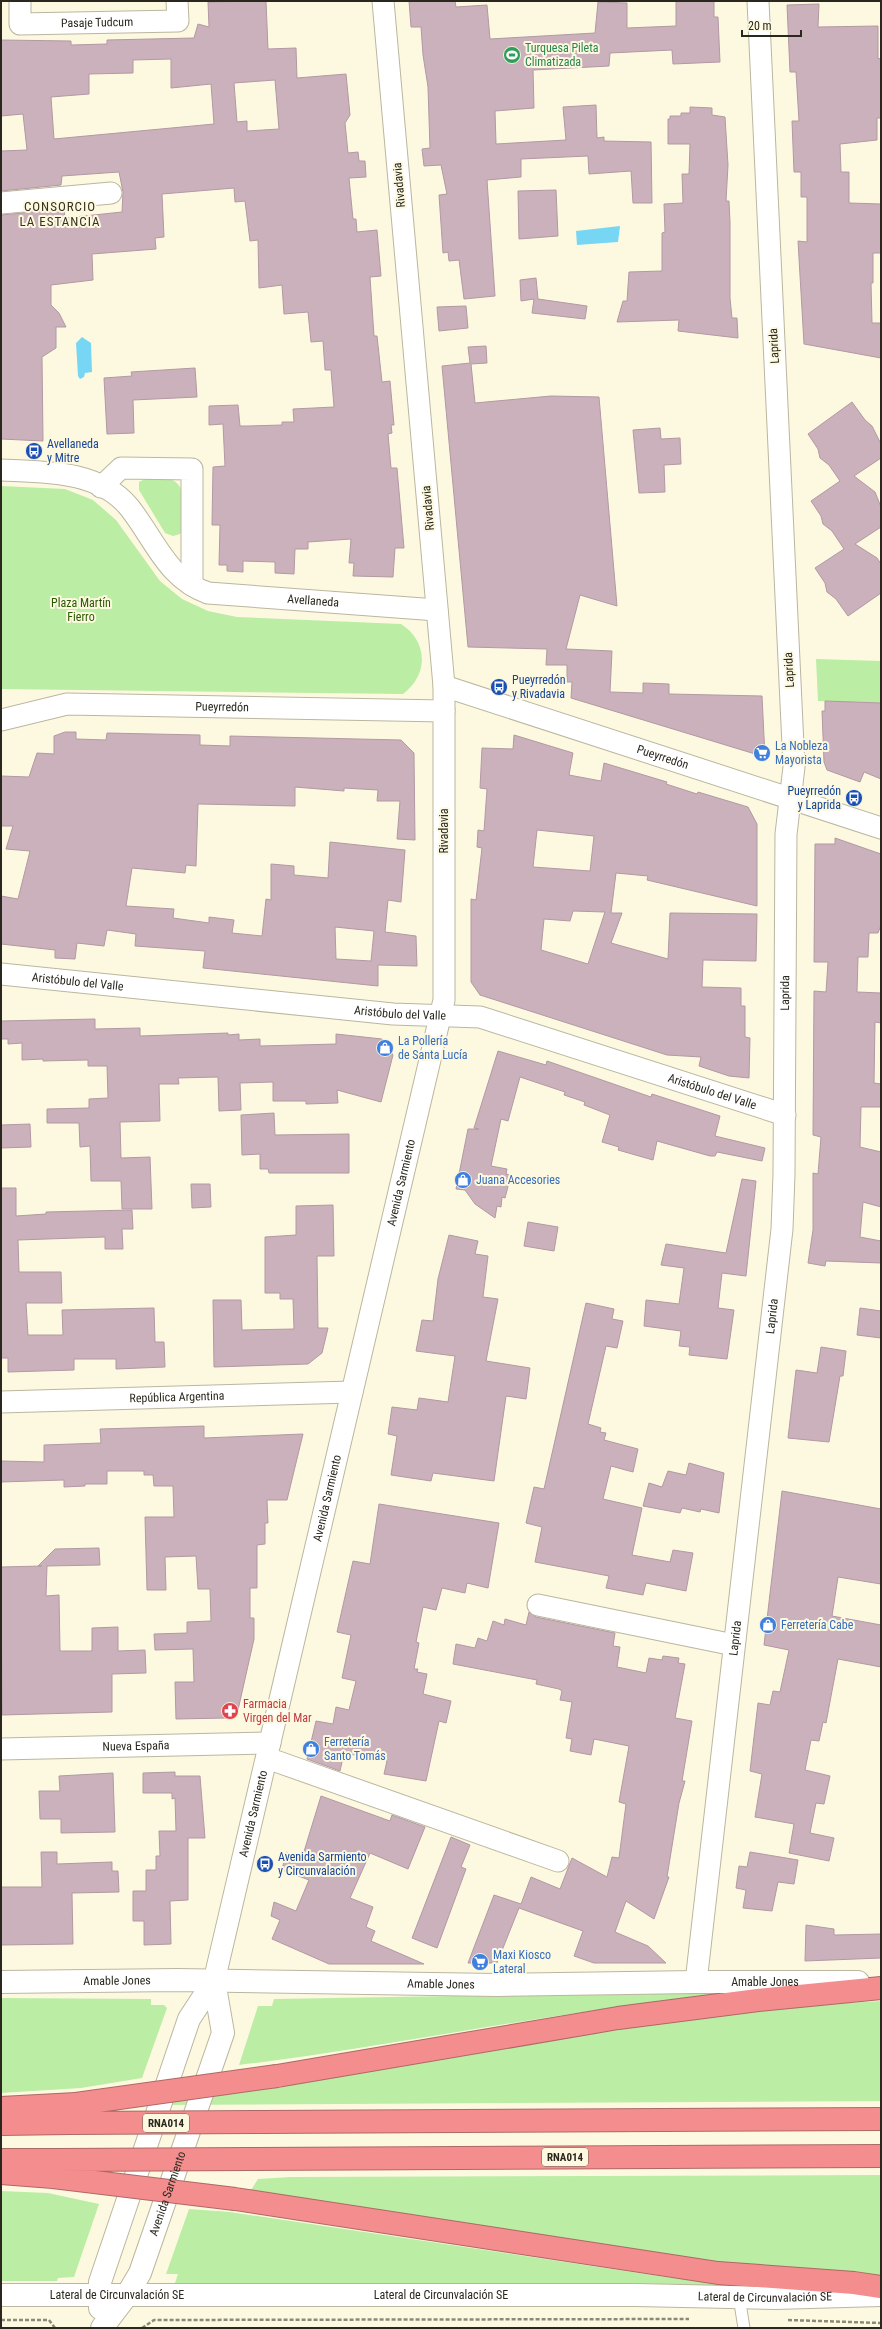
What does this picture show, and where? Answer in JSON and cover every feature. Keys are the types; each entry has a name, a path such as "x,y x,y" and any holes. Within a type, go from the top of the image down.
{"highway":[{"path":"1,2108 73,2114 277,2076 618,2018 758,2000 881,1988"},
{"name":"RNA014","path":"1,2124 73,2114 261,2122 881,2119"},
{"name":"RNA014","path":"1,2160 55,2169 249,2159 881,2156"},
{"path":"1,2173 55,2169 235,2199 710,2272 854,2283 881,2287"}],"street":[{"name":"Pasaje Tudcum","path":"20,1 20,24 178,21 177,1"},
{"name":"Rivadavia","path":"383,1 444,686 444,1000 440,1016"},
{"name":"Laprida","path":"696,1982 782,1229 785,1115 786,834 794,767 758,1"},
{"path":"1,202 111,193"},
{"path":"100,486 121,468 192,469 192,585"},
{"name":"Avellaneda","path":"1,470 68,475 100,486 128,507 156,549 176,572 192,585 208,593 437,610"},
{"name":"Pueyrredón","path":"444,686 881,828"},
{"name":"Pueyrredón","path":"1,720 67,704 444,711"},
{"name":"Aristóbulo del Valle","path":"1,974 393,1014 480,1017 785,1115"},
{"name":"Avenida Sarmiento","path":"102,2328 99,2295 100,2282 189,2019 214,1981 440,1016"},
{"name":"República Argentina","path":"1,1402 352,1392"},
{"path":"538,1605 734,1645"},
{"name":"Nueva España","path":"1,1749 268,1750"},
{"path":"268,1750 558,1861"},
{"name":"Avenida Sarmiento","path":"102,2328 127,2295 140,2272 223,2033 214,1981"},
{"name":"Amable Jones","path":"1,1982 214,1981 497,1985 696,1982 881,1982"},
{"name":"Lateral de Circunvalación SE","path":"1,2295 739,2297 881,2295"}],"lane":[{"path":"739,2297 744,2328"}],"path":[{"path":"142,2328 154,2320 690,2319"},
{"path":"1,2320 49,2320 55,2328"},
{"path":"780,2320 881,2323"}],"green space":[{"path":"147,478 169,479 177,483 180,488 183,494 184,509 183,529 180,534 173,536 165,533 139,490 139,482"},
{"name":"Plaza Martín Fierro","path":"1,486 65,489 93,500 116,520 160,581 182,599 208,611 237,617 401,624 410,631 416,639 420,649 422,658 421,668 417,677 403,694 1,689"},
{"path":"816,659 881,661 881,703 818,701"},
{"path":"752,1991 604,2009 239,2065 258,2006 272,2006 274,1999"},
{"path":"1,1998 151,1999 151,2005 164,2005 167,2008 142,2078 81,2088 1,2093"},
{"path":"881,2001 881,2101 152,2104 714,2011"},
{"path":"881,2175 881,2276 726,2268 251,2190 258,2179 291,2177"},
{"path":"1,2191 48,2193 99,2204 74,2277 58,2278 57,2281 1,2281"},
{"path":"189,2209 230,2212 665,2277 690,2280 710,2278 768,2287 175,2283 178,2274 166,2274"}],"water":[{"path":"620,226 618,242 577,245 576,231"},
{"path":"82,337 91,343 92,372 85,373 84,377 80,379 78,376 76,343"}],"building":[{"path":"266,1 268,49 296,48 297,78 346,74 350,115 345,123 348,153 358,152 359,161 365,161 366,177 349,178 353,219 356,219 357,232 377,230 381,276 370,277 374,336 377,336 382,382 390,381 394,425 391,425 392,433 388,434 391,468 397,468 404,548 395,548 393,577 353,576 354,563 349,563 351,539 308,542 308,549 295,549 294,574 275,573 275,562 243,561 243,572 227,571 227,565 219,565 220,525 212,525 213,467 225,466 223,424 209,425 209,406 238,405 240,426 282,425 282,422 294,422 293,409 334,407 331,370 325,370 323,341 311,342 308,312 284,314 282,285 259,288 258,240 250,241 245,201 235,202 234,188 162,194 164,237 155,238 156,249 92,254 93,280 51,285 51,305 59,313 66,327 56,327 56,348 42,357 43,441 1,439 1,215 64,209 65,218 122,212 123,192 119,172 62,176 61,185 1,191 1,151 27,150 23,114 1,116 1,40 71,41 71,45 107,44 107,40 194,38 198,24 209,27 208,2","holes":["171,59 171,88 211,84 214,124 54,139 51,97 89,94 89,74 133,73 133,60","275,80 279,129 247,131 247,121 237,122 234,83"]},
{"path":"409,1 455,1 456,7 487,5 490,39 595,33 598,2 627,3 627,28 676,26 676,1 714,1 714,17 718,17 720,62 673,64 672,50 610,53 609,66 533,70 534,108 495,111 496,144 566,140 563,107 596,105 597,138 604,137 604,141 651,142 652,203 633,203 631,171 589,174 588,156 521,159 521,177 487,180 495,296 464,299 459,260 449,261 448,252 443,253 439,195 447,194 441,165 424,166 422,149 430,148 428,87 423,55 421,27 411,27"},
{"path":"819,4 818,27 878,26 878,59 881,58 881,118 877,118 877,140 840,144 841,172 849,172 849,203 881,204 881,253 873,253 873,283 871,283 872,323 881,323 881,358 804,344 798,241 807,242 807,197 801,197 801,172 794,172 792,121 799,121 796,72 790,72 787,5"},
{"path":"690,107 712,108 712,115 725,117 728,165 726,201 729,201 730,222 730,298 732,318 737,318 738,338 678,331 679,320 617,322 623,301 627,301 629,272 662,271 662,233 665,232 664,204 683,203 682,174 689,174 690,144 668,144 668,119 670,119 670,116 681,116 681,113 690,113"},
{"path":"556,190 558,236 519,239 518,191"},
{"path":"536,278 538,299 587,306 585,319 532,313 534,299 521,301 520,280"},
{"path":"466,306 468,328 439,331 437,307"},
{"path":"486,346 487,363 471,364 475,403 551,396 599,397 617,606 580,595 566,649 612,651 610,692 643,693 643,683 669,684 669,694 762,696 765,757 571,698 572,682 567,682 567,665 546,665 547,649 468,647 442,366 470,363 468,347"},
{"path":"195,368 197,397 133,400 134,433 107,434 104,378 132,376 131,372"},
{"path":"852,402 865,420 872,426 881,444 881,458 854,476 875,492 881,507 881,527 855,544 877,558 881,564 881,593 848,616 836,599 827,592 825,583 815,568 844,549 832,531 823,524 821,516 811,501 840,481 829,465 820,458 818,449 808,434"},
{"path":"660,428 661,439 680,438 681,464 664,465 665,492 639,493 633,430"},
{"path":"825,701 881,703 881,779 864,772 860,782 827,770 824,762 822,711 825,711"},
{"path":"65,732 76,732 76,739 106,740 107,733 200,735 200,745 230,746 230,736 401,740 414,753 415,840 397,839 400,801 377,801 378,790 344,788 344,791 295,787 295,806 198,804 196,866 186,865 185,873 132,868 126,906 174,909 173,918 209,923 209,917 234,920 232,933 262,936 266,899 271,900 271,864 294,866 294,875 328,878 330,842 405,850 401,902 388,900 385,932 416,936 417,966 378,965 378,986 203,968 205,951 135,946 136,934 107,930 104,946 77,943 75,959 55,958 55,950 1,944 1,896 18,899 30,851 6,849 13,826 1,826 1,776 29,777 37,753 54,754 54,736","holes":["335,927 374,931 371,961 336,959"]},
{"path":"514,735 573,753 569,775 601,781 604,763 667,782 666,784 697,794 698,792 748,807 757,824 757,906 647,880 648,876 616,873 611,913 622,913 611,943 668,959 670,913 757,914 756,961 703,960 702,987 741,988 741,1006 745,1006 745,1037 750,1038 749,1078 729,1076 699,1066 701,1057 667,1055 480,995 471,982 471,899 476,900 482,848 477,847 478,830 484,831 487,789 480,788 482,748 513,749","holes":["537,830 594,836 590,871 533,867","573,911 605,912 588,964 541,950 544,919 570,921"]},
{"path":"835,838 881,854 881,925 878,933 869,933 868,957 858,957 857,992 881,993 881,1023 875,1022 874,1083 881,1084 881,1107 861,1107 860,1147 881,1152 881,1207 863,1202 860,1237 881,1241 881,1263 826,1261 825,1266 808,1263 813,1230 813,1173 818,1174 821,1137 813,1135 814,991 826,992 828,962 814,962 815,844 835,844"},
{"path":"95,1019 95,1029 140,1028 140,1036 228,1033 228,1035 239,1034 239,1040 260,1039 260,1046 336,1044 336,1034 382,1039 393,1055 381,1102 337,1090 338,1103 306,1104 306,1101 273,1101 273,1082 240,1083 241,1110 219,1111 218,1077 178,1078 179,1084 159,1084 160,1121 120,1122 121,1158 150,1157 152,1209 122,1209 121,1181 91,1181 90,1146 80,1147 79,1123 47,1123 47,1109 89,1108 89,1099 108,1098 107,1066 88,1066 88,1060 22,1060 22,1043 8,1044 8,1039 1,1039 1,1021"},
{"path":"498,1051 546,1065 547,1061 651,1097 652,1094 720,1116 715,1136 765,1148 762,1161 717,1152 715,1156 710,1156 657,1141 653,1160 618,1150 619,1147 602,1142 610,1115 584,1105 585,1102 564,1095 565,1092 520,1077 508,1121 501,1119 491,1166 507,1169 506,1174 511,1175 505,1198 502,1197 501,1207 497,1206 495,1218 475,1204 465,1190 456,1189 468,1129 479,1129 474,1128"},
{"path":"274,1113 275,1135 349,1134 349,1173 269,1173 268,1169 260,1169 260,1154 242,1155 241,1115"},
{"path":"30,1124 31,1147 1,1148 1,1125"},
{"path":"742,1179 756,1181 746,1276 722,1273 718,1308 734,1310 727,1359 689,1355 690,1347 679,1346 681,1331 644,1326 646,1300 679,1304 684,1268 661,1265 666,1244 726,1253"},
{"path":"191,1184 210,1184 211,1207 192,1208"},
{"path":"1,1188 16,1188 16,1216 46,1214 46,1212 132,1210 133,1229 122,1229 123,1249 105,1249 105,1237 18,1240 19,1272 61,1272 62,1303 26,1303 28,1335 63,1335 62,1310 154,1308 155,1342 164,1342 165,1367 116,1369 116,1359 74,1359 74,1370 8,1372 8,1358 1,1358"},
{"path":"333,1205 334,1256 317,1256 318,1328 328,1328 322,1353 308,1364 214,1367 213,1300 241,1300 242,1330 294,1329 293,1299 280,1299 280,1293 265,1293 265,1237 296,1235 296,1206"},
{"path":"528,1222 558,1227 554,1251 524,1246"},
{"path":"449,1235 478,1241 475,1254 488,1256 483,1297 498,1299 486,1361 530,1368 526,1399 506,1396 494,1481 433,1473 431,1481 391,1475 397,1436 388,1434 392,1407 417,1410 419,1398 448,1402 455,1356 416,1351 422,1320 433,1321 438,1279"},
{"path":"586,1303 614,1309 612,1319 623,1321 617,1348 606,1346 588,1424 601,1428 600,1432 606,1433 604,1440 638,1449 633,1472 611,1466 603,1499 642,1508 632,1555 670,1562 673,1550 693,1553 686,1591 646,1583 643,1595 606,1588 609,1576 535,1562 542,1527 526,1523 534,1487 544,1489"},
{"path":"860,1308 881,1311 881,1338 857,1335"},
{"path":"821,1347 846,1351 843,1376 840,1376 829,1442 788,1438 796,1370 817,1373"},
{"path":"204,1426 204,1438 303,1434 287,1500 267,1500 268,1523 265,1523 265,1544 257,1545 257,1588 250,1588 250,1618 254,1618 254,1639 238,1710 226,1718 176,1719 175,1682 194,1682 193,1649 155,1650 154,1634 187,1633 187,1622 211,1621 210,1589 198,1589 196,1556 165,1557 166,1590 147,1590 145,1517 174,1517 173,1486 154,1486 153,1475 144,1475 144,1471 107,1471 107,1484 85,1484 85,1486 64,1487 64,1480 1,1482 1,1461 44,1462 44,1445 101,1443 100,1429"},
{"path":"689,1463 724,1473 719,1513 701,1509 700,1512 682,1508 680,1513 643,1506 649,1483 662,1487 668,1471 686,1475"},
{"path":"782,1491 881,1509 881,1584 838,1577 832,1616 881,1625 881,1667 838,1659 826,1723 823,1722 819,1741 811,1740 805,1770 830,1776 824,1804 816,1803 810,1833 834,1838 829,1861 789,1853 794,1824 755,1817 762,1774 750,1771 758,1703 770,1705 773,1691 780,1692 789,1650 764,1645"},
{"path":"379,1504 499,1523 488,1588 467,1583 465,1593 442,1588 436,1610 423,1607 416,1642 419,1643 414,1669 418,1669 417,1672 427,1674 423,1694 451,1701 446,1723 439,1721 426,1781 384,1774 387,1761 344,1753 340,1771 307,1759 316,1721 333,1724 336,1707 349,1710 356,1681 342,1678 351,1635 337,1632 353,1561 370,1564"},
{"path":"99,1548 100,1565 47,1566 46,1596 59,1595 60,1651 92,1651 92,1628 118,1627 118,1651 145,1650 146,1673 112,1674 112,1712 2,1715 1,1567 42,1566 38,1566 55,1549"},
{"path":"529,1612 536,1617 615,1633 613,1646 620,1647 617,1667 646,1673 649,1658 662,1660 663,1656 679,1658 678,1663 685,1664 675,1718 692,1721 682,1781 685,1781 679,1803 667,1877 669,1877 654,1919 626,1901 615,1932 648,1946 666,1963 594,1963 574,1956 583,1931 519,1908 497,1963 468,1963 494,1895 521,1904 531,1877 560,1889 572,1858 607,1877 612,1857 619,1858 626,1804 619,1802 629,1746 594,1739 591,1755 570,1751 572,1739 566,1738 572,1702 560,1700 562,1691 536,1684 537,1680 453,1664 456,1644 475,1648 478,1638 487,1641 493,1621 504,1625 505,1619 526,1625"},
{"path":"175,1772 175,1776 200,1776 205,1838 188,1838 188,1900 170,1901 171,1944 144,1945 144,1921 133,1921 133,1891 146,1891 146,1870 156,1870 156,1856 160,1856 159,1831 176,1831 175,1798 172,1799 172,1793 143,1793 143,1773"},
{"path":"113,1773 115,1832 61,1833 61,1819 40,1819 39,1791 60,1791 59,1776"},
{"path":"321,1796 390,1821 392,1815 425,1827 408,1869 370,1853 350,1898 373,1907 366,1927 375,1931 371,1941 424,1964 329,1964 272,1939 280,1920 271,1916 274,1902 296,1911 309,1880 282,1870 286,1852 302,1858"},
{"path":"451,1837 470,1845 461,1867 466,1869 437,1948 412,1938"},
{"path":"41,1852 57,1852 57,1864 112,1862 112,1871 118,1871 119,1892 72,1893 73,1944 1,1945 1,1887 42,1887"},
{"path":"750,1852 798,1860 794,1884 778,1882 772,1911 743,1908 746,1890 736,1888 739,1866 747,1867"},
{"path":"806,1925 834,1929 834,1935 881,1934 881,1958 805,1961"}],"place":[{"name":"Turquesa Pileta Climatizada","path":"512,55"},
{"name":"Avellaneda y Mitre","path":"34,451"},
{"name":"Pueyrredón y Rivadavia","path":"499,687"},
{"name":"La Nobleza Mayorista","path":"762,753"},
{"name":"Pueyrredón y Laprida","path":"854,798"},
{"name":"La Pollería de Santa Lucía","path":"385,1048"},
{"name":"Juana Accesories","path":"463,1180"},
{"name":"Ferretería Cabe","path":"768,1625"},
{"name":"Farmacia Virgen del Mar","path":"230,1711"},
{"name":"Ferretería Santo Tomás","path":"311,1749"},
{"name":"Avenida Sarmiento y Circunvalación","path":"265,1864"},
{"name":"Maxi Kiosco Lateral","path":"480,1962"}],"district":[{"name":"CONSORCIO LA ESTANCIA","path":"60,214"}]}
